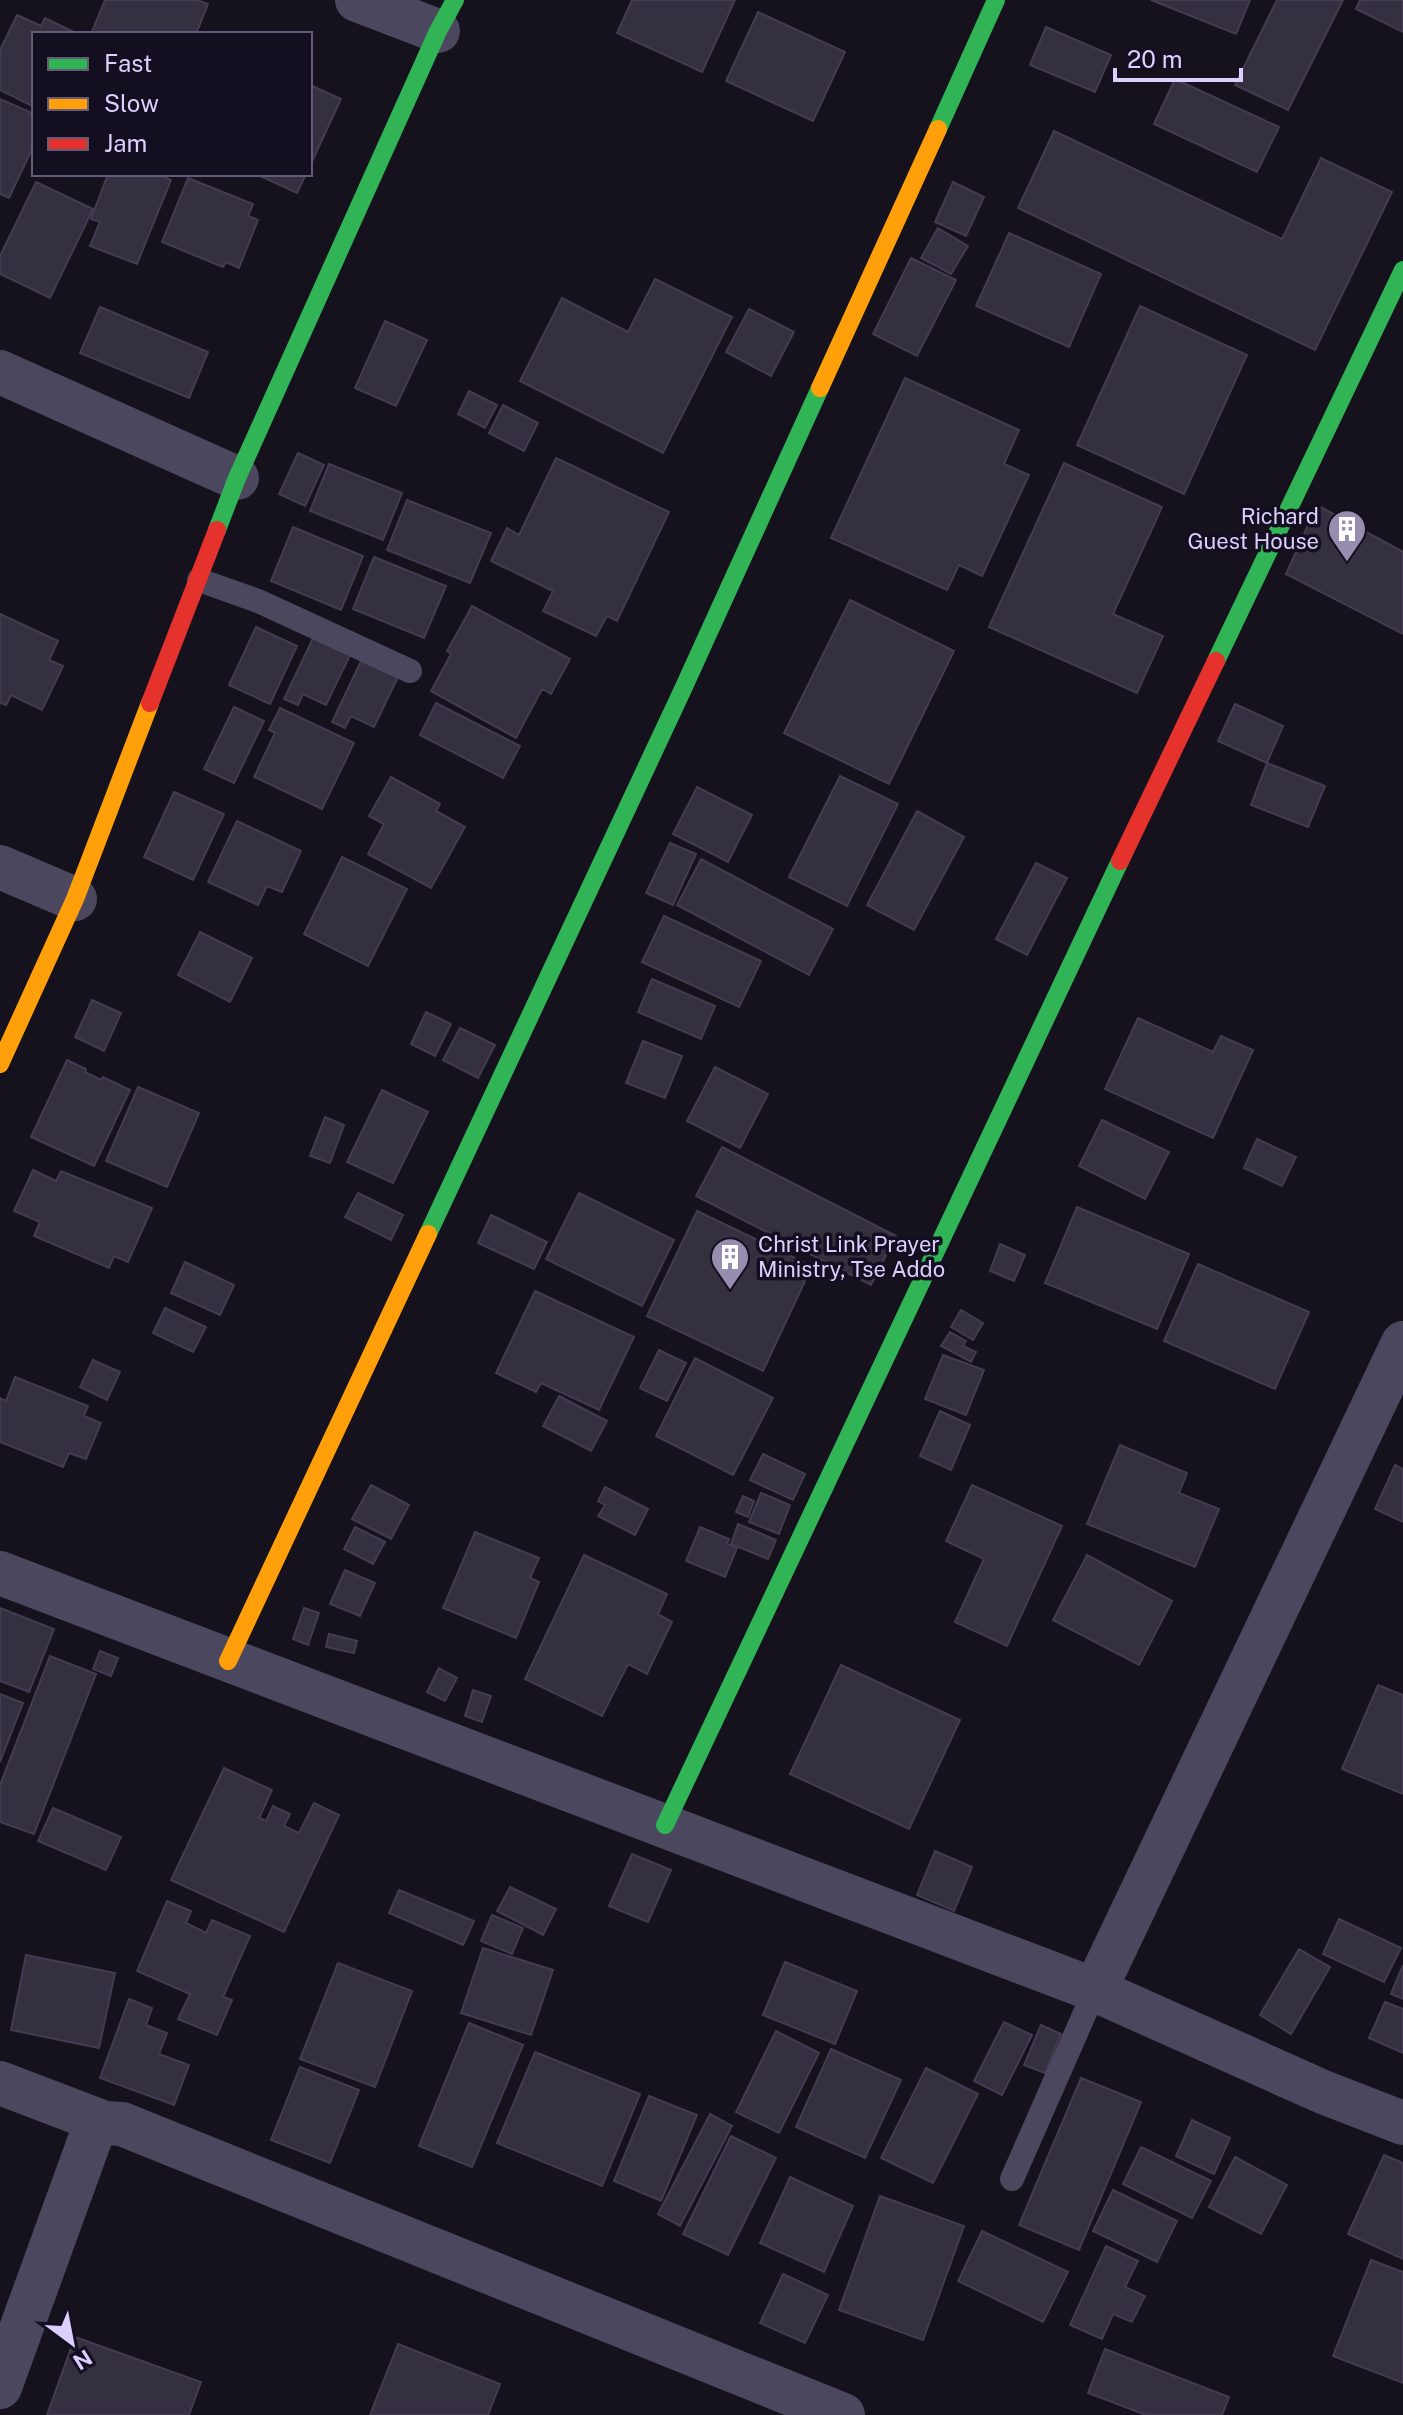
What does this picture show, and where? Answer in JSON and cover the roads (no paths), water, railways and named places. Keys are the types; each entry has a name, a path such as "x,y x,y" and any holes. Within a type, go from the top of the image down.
{"street":[{"path":"0,1064 75,899 237,478 447,16 357,0"},
{"path":"228,1661 683,689 996,0"},
{"path":"665,1825 1117,866 1403,270"},
{"path":"0,372 237,478"},
{"path":"0,867 75,899"},
{"path":"1095,1990 1403,1343"},
{"path":"0,1573 1095,1990 1323,2092 1403,2123"},
{"path":"0,2083 105,2123 122,2124 843,2415"},
{"path":"0,2387 93,2131 105,2123"}],"lane":[{"path":"199,580 258,601 410,671"},
{"path":"1012,2179 1095,1990"}],"place":[{"name":"Richard Guest House","path":"1347,563"},
{"name":"Christ Link Prayer Ministry, Tse Addo","path":"730,1291"}]}
